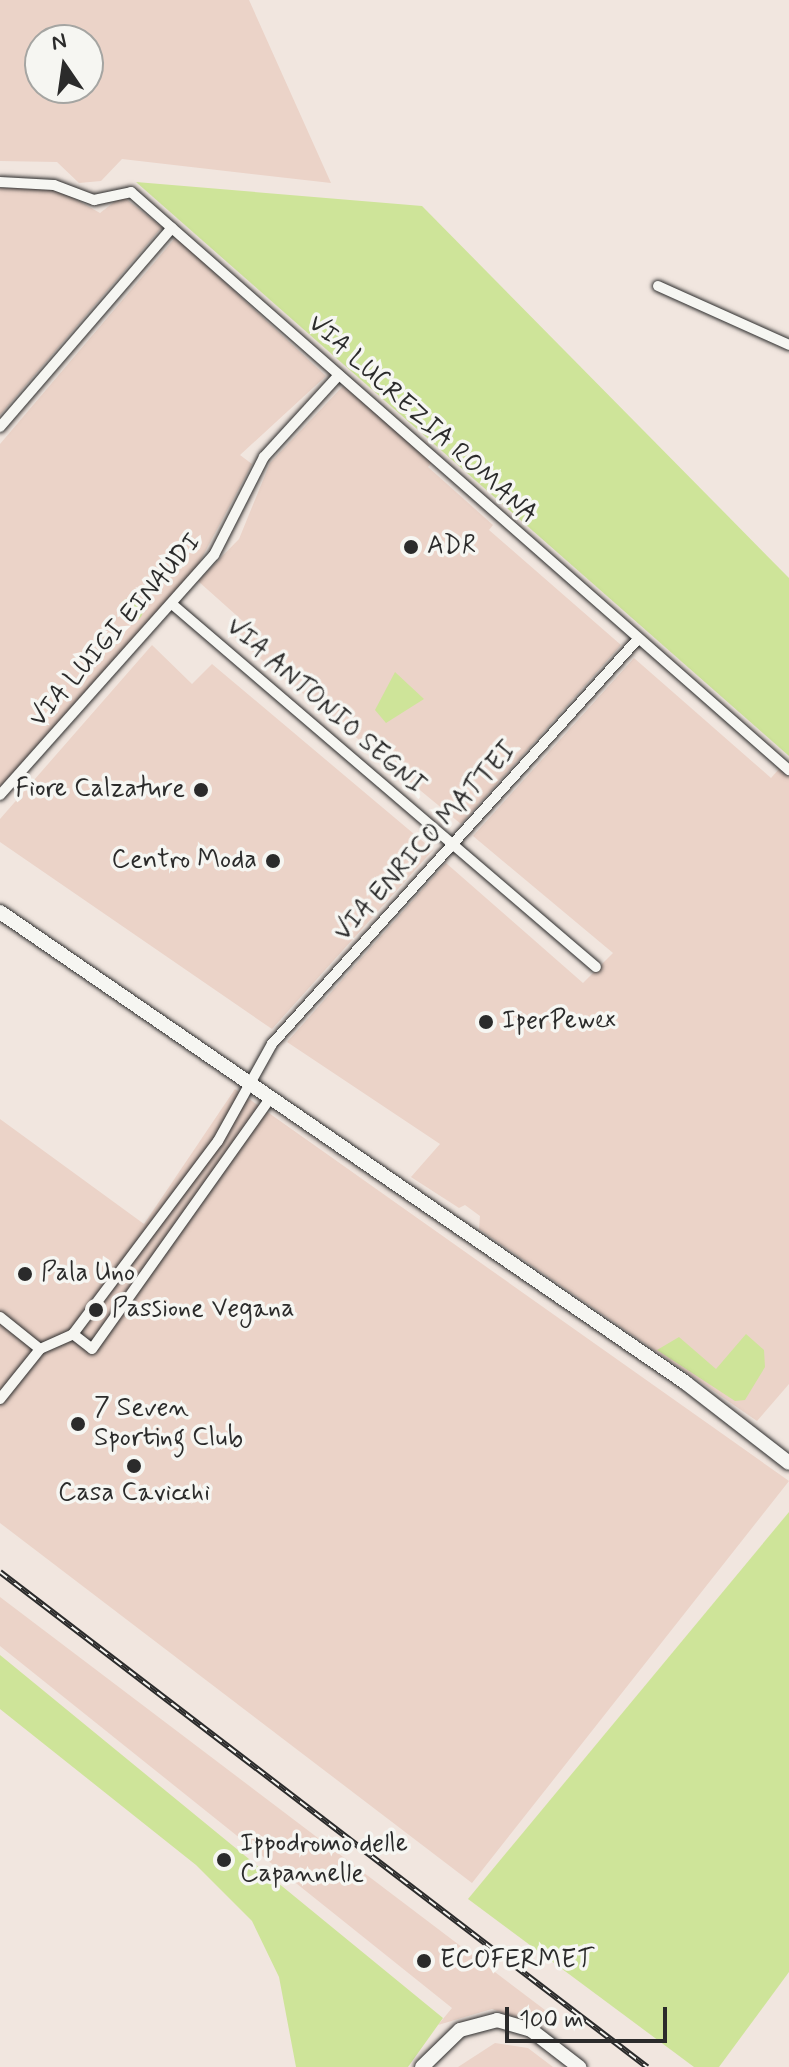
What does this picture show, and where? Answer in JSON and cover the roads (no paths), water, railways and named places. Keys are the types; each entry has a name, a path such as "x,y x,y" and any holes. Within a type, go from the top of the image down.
{"street":[{"name":"VIA LUCREZIA ROMANA","path":"0,182 54,185 94,200 129,191 637,640 789,770"},
{"path":"0,427 172,228"},
{"path":"658,286 789,345"},
{"name":"VIA LUIGI EINAUDI","path":"0,795 221,545 267,453 339,375"},
{"name":"VIA ANTONIO SEGNI","path":"172,604 596,967"},
{"name":"VIA ENRICO MATTEI","path":"73,1334 218,1141 250,1079 637,640"},
{"path":"0,912 250,1079 271,1097 686,1383 789,1463"},
{"path":"0,1399 40,1349 73,1334 92,1349 271,1097"},
{"path":"0,1317 40,1349"},
{"path":"422,2067 455,2033 497,2020 531,2030 579,2067"}],"railway":[{"path":"0,1572 647,2067"}],"place":[{"name":"ADR","path":"411,547"},
{"name":"Fiore Calzature","path":"201,790"},
{"name":"Centro Moda","path":"273,861"},
{"name":"IperPewex","path":"486,1022"},
{"name":"Pala Uno","path":"25,1274"},
{"name":"Passione Vegana","path":"96,1310"},
{"name":"7 Seven Sporting Club","path":"78,1424"},
{"name":"Casa Cavicchi","path":"134,1466"},
{"name":"Ippodromo delle Capannelle","path":"224,1860"},
{"name":"ECOFERMET","path":"424,1961"}]}
